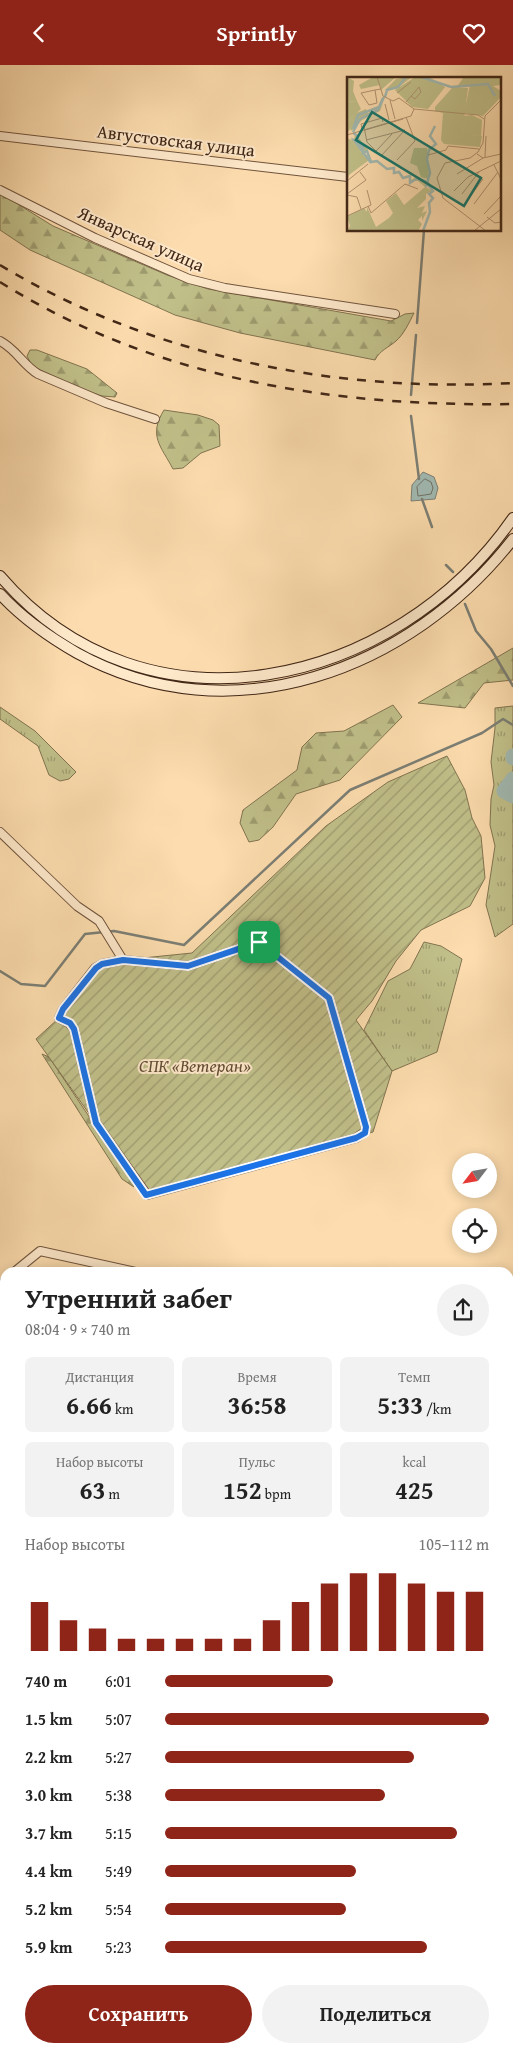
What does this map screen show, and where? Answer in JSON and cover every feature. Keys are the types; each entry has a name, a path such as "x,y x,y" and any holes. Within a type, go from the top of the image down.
{"main road":[{"path":"0,576 28,604 54,624 82,642 111,656 140,666 179,675 205,679 251,678 288,672 331,659 367,644 396,628 429,605 454,584 489,549 512,519"},
{"path":"0,594 30,622 52,638 90,660 120,673 179,688 225,691 264,689 339,669 397,642 432,618 465,591 513,539"}],"street":[{"name":"Августовская улица","path":"0,136 347,177"},
{"name":"Январская улица","path":"0,190 95,238 189,279 225,288 394,314"},
{"path":"0,341 10,346 30,369 38,374 106,403 155,419"},
{"path":"0,832 77,906 99,921 123,960"},
{"path":"259,942 329,998 366,1127 365,1133 356,1138 146,1195 96,1123 74,1029 70,1023 59,1018 63,1009 96,968 102,964 123,960 188,966 259,942"},
{"path":"20,1267 40,1251 113,1267"}],"green space":[{"path":"0,193 53,226 167,275 208,289 391,321 405,314 414,313 401,335 382,351 375,360 240,333 175,315 30,250 0,230"},
{"path":"30,350 37,350 87,369 117,393 115,397 102,396 79,388 32,366 27,356"},
{"path":"164,410 198,415 213,420 219,425 220,446 201,453 183,468 173,469 158,441 157,427"},
{"path":"513,648 513,680 484,683 465,708 418,703"},
{"path":"393,705 402,717 340,780 296,794 273,827 259,840 249,842 240,823 243,810 297,770 302,747 316,733 344,731"},
{"path":"513,706 513,924 495,937 486,905 495,846 490,825 491,799 494,785 491,762 495,708"},
{"path":"0,707 35,731 76,772 69,779 60,781 49,775 38,746 0,719"},
{"name":"СПК «Ветеран»","path":"447,756 465,790 472,818 481,836 485,878 470,906 421,930 396,961 372,1001 356,1020 392,1071 373,1132 147,1195 36,1039 59,1018 95,968 123,960 192,953 326,826 388,782"},
{"path":"424,942 441,946 462,959 437,1052 392,1071 364,1030 388,981 410,969"},
{"path":"42,1054 49,1057 131,1179 134,1187 122,1179"}],"water":[{"path":"423,472 434,477 438,488 435,499 411,501 412,485"}],"waterway":[{"path":"417,323 424,231"},
{"path":"411,395 416,335"},
{"path":"411,416 419,479"},
{"path":"422,499 432,527"},
{"path":"446,565 453,572"},
{"path":"465,604 476,631 491,649 513,686"},
{"path":"0,971 21,984 45,986 85,934 114,931 184,945 350,790 482,733 503,719 513,725"},
{"path":"513,779 504,791 513,796"}],"railway":[{"path":"0,265 59,297 120,324 183,345 248,362 313,374 380,382 446,385 513,383"},
{"path":"0,282 59,315 120,342 183,364 247,381 312,392 379,400 446,404 513,404"}],"route":[{"path":"259,942 329,998 366,1127 365,1133 356,1138 146,1195 96,1123 74,1029 70,1023 59,1018 63,1009 96,968 102,964 123,960 188,966 259,942"}]}
